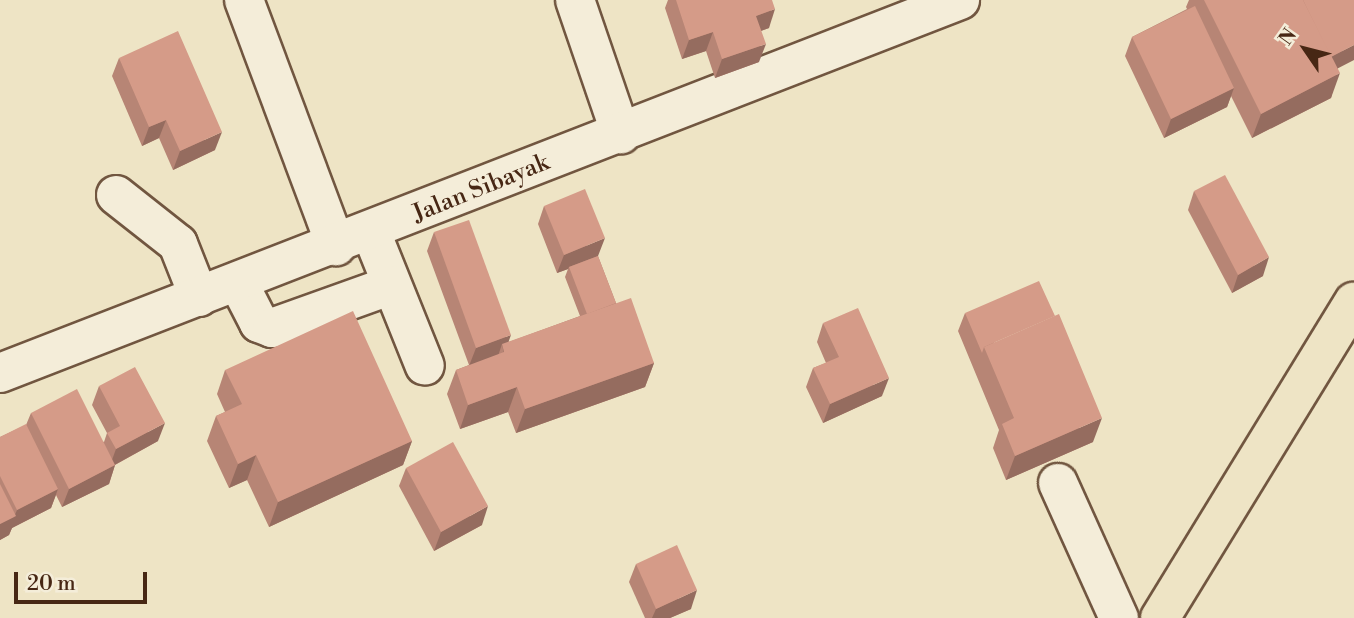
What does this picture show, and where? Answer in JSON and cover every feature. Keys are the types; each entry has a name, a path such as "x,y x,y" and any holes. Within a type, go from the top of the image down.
{"main road":[{"path":"1160,618 1354,302"}],"street":[{"path":"244,0 336,246"},
{"path":"575,0 621,134"},
{"name":"Jalan Sibayak","path":"0,373 336,246 960,0"},
{"path":"116,195 178,244 199,297"},
{"path":"371,232 425,366"},
{"path":"238,282 259,323 271,328 392,285"},
{"path":"1058,483 1119,618"}],"building":[{"path":"676,0 772,0 775,9 756,16 766,44 722,59 713,32 689,40"},
{"path":"1204,0 1303,0 1340,73 1261,114"},
{"path":"1303,0 1354,0 1354,45 1331,57"},
{"path":"1195,6 1234,88 1171,119 1132,37"},
{"path":"178,31 222,132 180,151 166,120 149,127 119,58"},
{"path":"1225,175 1269,257 1238,275 1194,191"},
{"path":"585,189 605,238 564,255 544,206"},
{"path":"469,220 511,335 476,348 434,232"},
{"path":"598,256 616,303 587,314 569,267"},
{"path":"1039,281 1055,316 984,347 982,353 965,313"},
{"path":"631,298 654,363 525,409 517,387 468,405 456,370 504,352 502,344"},
{"path":"858,308 889,378 830,404 813,368 839,357 823,323"},
{"path":"353,311 412,441 278,502 256,455 238,464 216,416 242,404 225,370"},
{"path":"1059,314 1102,418 1015,456 1002,424 1014,418 984,347"},
{"path":"135,367 165,423 116,449 107,433 120,426 99,386"},
{"path":"77,389 115,465 69,489 31,413"},
{"path":"26,424 58,489 17,510 0,476 0,437"},
{"path":"453,442 488,506 441,532 406,468"},
{"path":"0,484 16,516 0,524"},
{"path":"677,545 697,590 656,609 636,564"}]}
